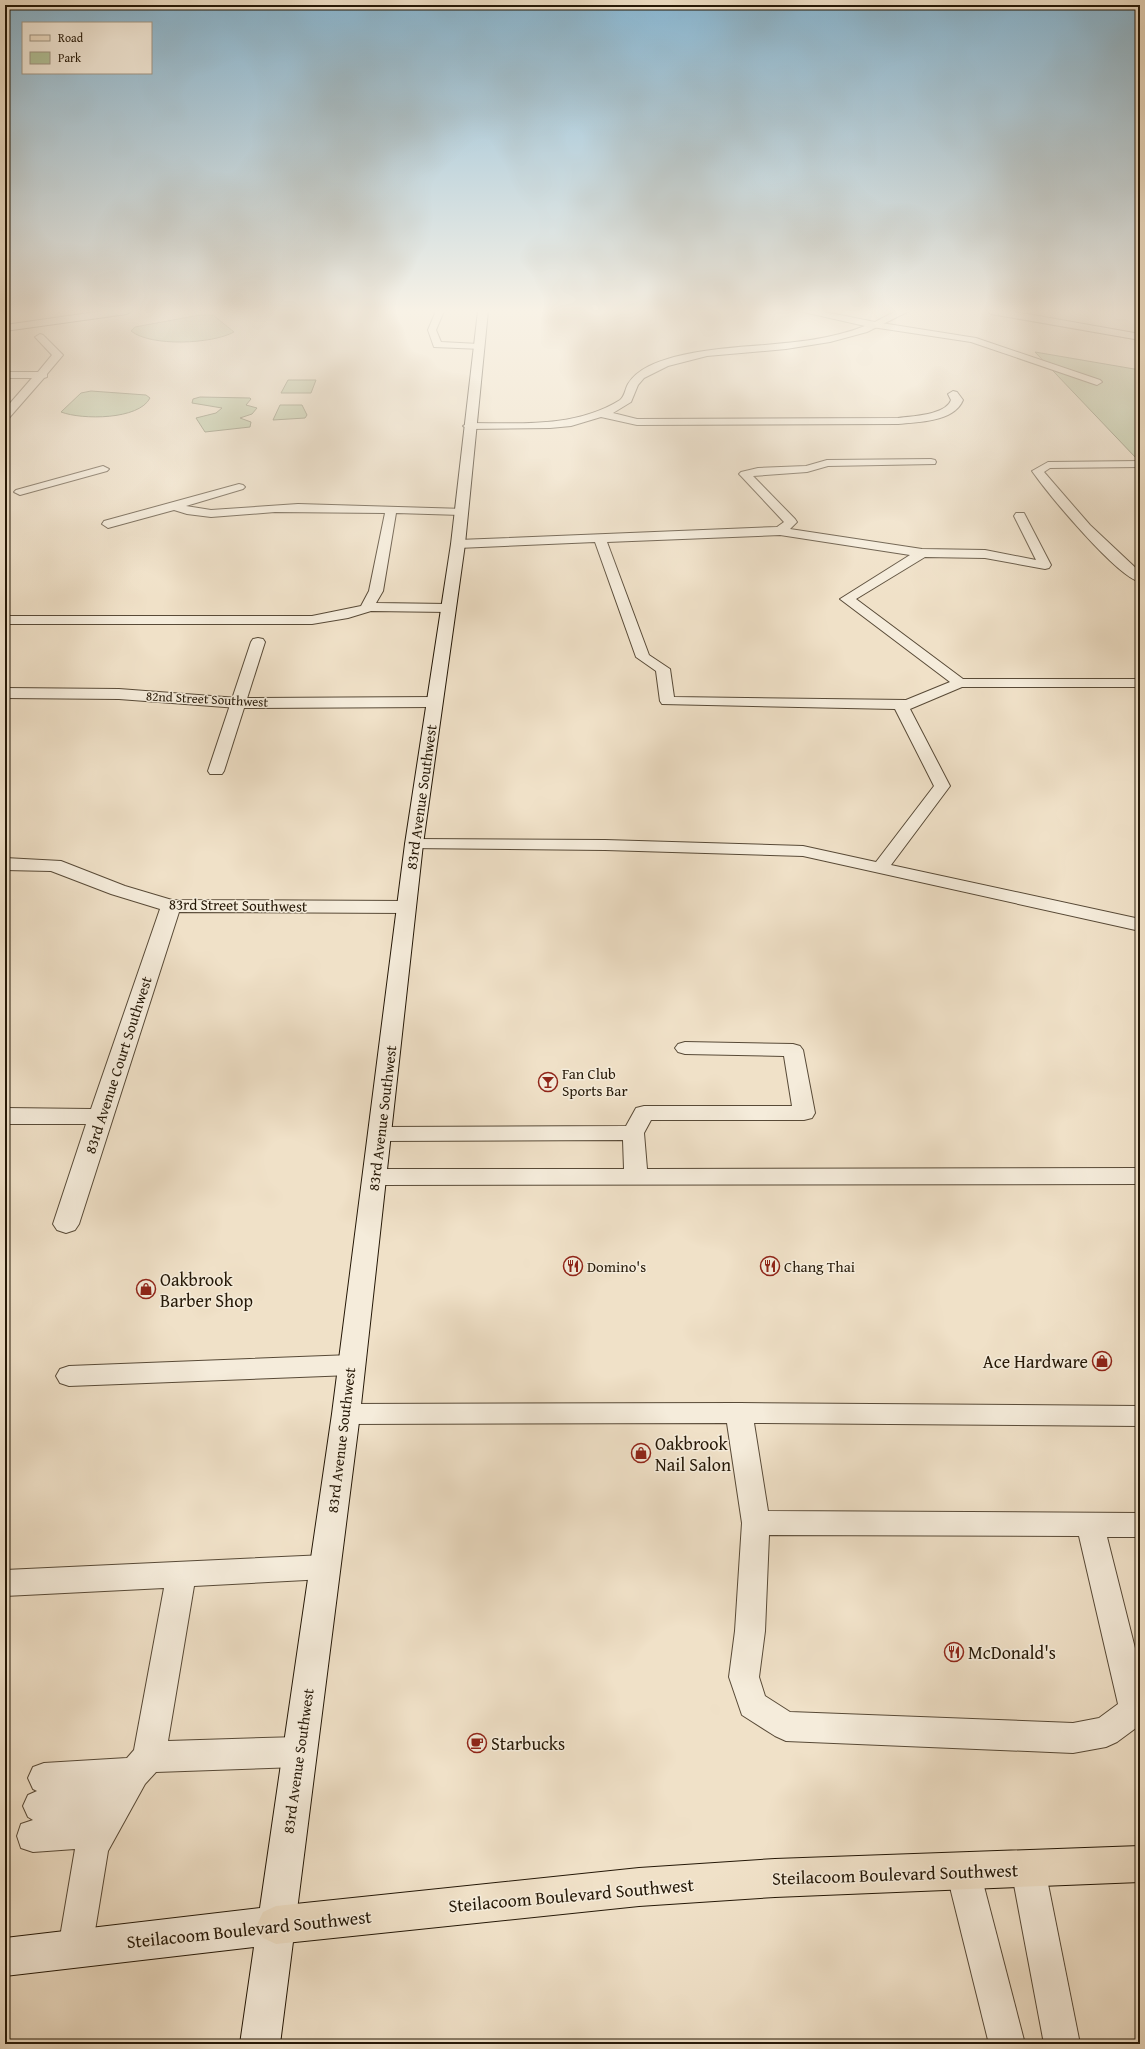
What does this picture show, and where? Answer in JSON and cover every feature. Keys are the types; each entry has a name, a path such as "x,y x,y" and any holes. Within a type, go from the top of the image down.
{"main road":[{"name":"Steilacoom Boulevard Southwest","path":"276,1925 639,1887 775,1878 1140,1864"}],"street":[{"path":"5,416 9,407"},
{"name":"83rd Avenue Southwest","path":"260,2044 298,1752 346,1414 414,844 458,544 471,407"},
{"path":"469,426 551,424 589,418 601,414 615,407"},
{"path":"601,414 637,422 898,421 941,414 952,407"},
{"name":"82nd Street Southwest","path":"5,693 119,694 238,703 434,702"},
{"name":"83rd Street Southwest","path":"5,864 54,864 118,890 171,906 406,908"},
{"name":"83rd Avenue Court Southwest","path":"66,1224 100,1117 171,906"},
{"path":"5,1116 100,1117"},
{"name":"Steilacoom Boulevard Southwest","path":"5,1957 276,1925"}],"lane":[{"path":"780,531 791,522 745,474 758,471 807,469 827,463 931,462"},
{"path":"1140,464 1048,465 1038,471 1059,499 1092,534 1140,578"},
{"path":"35,500 15,490 103,469"},
{"path":"108,524 239,487"},
{"path":"175,506 188,512 221,513 274,508 461,512"},
{"path":"367,607 376,591 391,510"},
{"path":"458,544 600,540 780,531 922,553 985,554 1045,565 1020,516"},
{"path":"600,540 643,657 663,669 668,701 908,705 960,683 1140,683"},
{"path":"922,553 847,599 960,683"},
{"path":"5,620 312,620 348,614 367,607 448,608"},
{"path":"216,771 258,642"},
{"path":"880,868 942,786 900,705"},
{"path":"414,844 605,845 804,851 1140,925"},
{"path":"636,1177 633,1133 644,1113 804,1113 793,1050 685,1048"},
{"path":"380,1134 633,1133"},
{"path":"375,1177 1140,1176"},
{"path":"69,1376 351,1365"},
{"path":"740,1413 756,1523 750,1631 744,1677 753,1705 786,1726 1073,1738 1106,1732 1135,1710 1090,1525"},
{"path":"346,1414 740,1413 1140,1416"},
{"path":"756,1523 1140,1525"},
{"path":"5,1583 325,1567"},
{"path":"75,1949 92,1847 118,1800 141,1765 181,1575"},
{"path":"39,1807 141,1765 298,1752"},
{"path":"39,1807 118,1800"},
{"path":"39,1807 101,1830"},
{"path":"1028,1869 1062,2044"},
{"path":"963,1871 1007,2044"}],"green space":[{"path":"67,407 141,407 134,411 123,414 95,417 70,415 61,412"},
{"path":"214,407 252,407 257,408 252,414 240,418 251,422 250,427 205,432 196,418 216,413 222,408"},
{"path":"279,407 303,407 307,415 305,418 273,420"},
{"path":"1087,407 1140,407 1140,458 1136,458"}],"place":[{"name":"Fan Club Sports Bar","path":"548,1082"},
{"name":"Domino's","path":"573,1266"},
{"name":"Chang Thai","path":"770,1266"},
{"name":"Oakbrook Barber Shop","path":"146,1289"},
{"name":"Ace Hardware","path":"1102,1361"},
{"name":"Oakbrook Nail Salon","path":"641,1453"},
{"name":"McDonald's","path":"954,1652"},
{"name":"Starbucks","path":"477,1743"}]}
